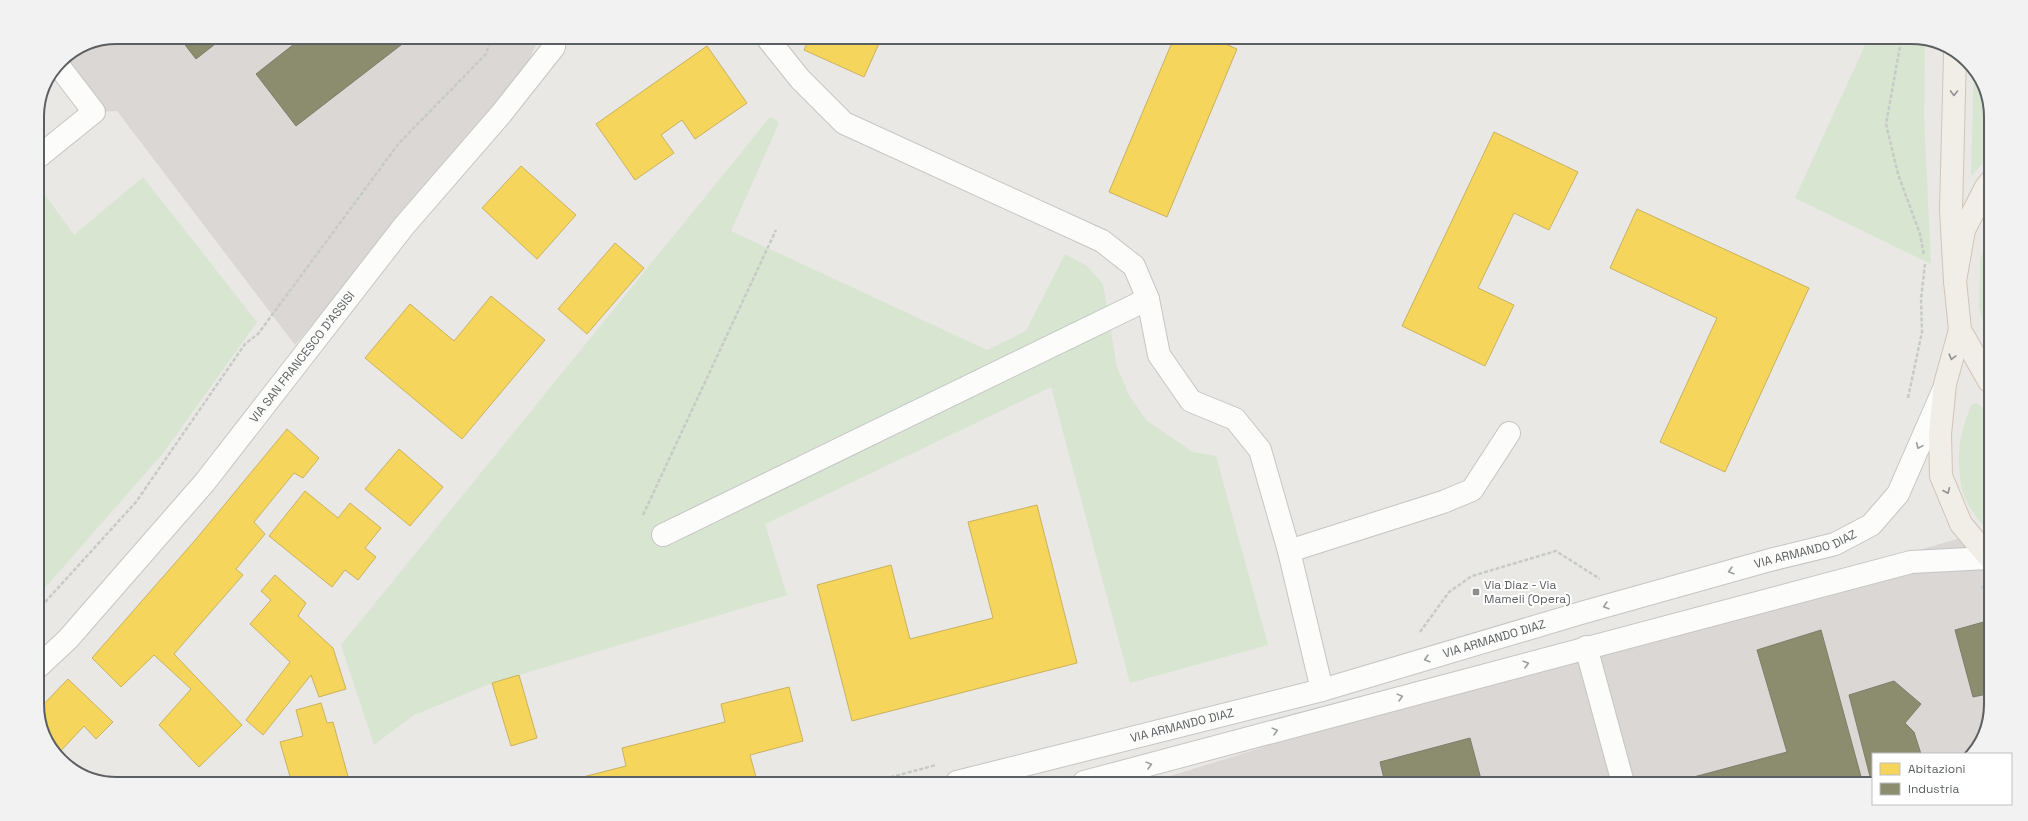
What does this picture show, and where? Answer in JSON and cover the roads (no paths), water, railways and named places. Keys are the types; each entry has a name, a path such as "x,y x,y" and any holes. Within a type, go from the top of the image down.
{"main road":[{"path":"1955,59 1951,210 1955,282 1960,330 1984,372"},
{"path":"1955,282 1964,230 1984,193"},
{"name":"VIA ARMANDO DIAZ","path":"1960,330 1945,384 1940,434 1941,476 1961,524 1984,552"}],"street":[{"name":"VIA SAN FRANCESCO D'ASSISI","path":"44,661 68,639 205,482 404,226 500,114 554,44"},
{"path":"772,44 800,79 844,123 1102,241 1134,266 1148,299 1159,355 1191,401 1235,419 1260,450 1289,551 1322,690"},
{"path":"44,152 94,112 62,70"},
{"path":"663,535 1148,299"},
{"name":"VIA ARMANDO DIAZ","path":"977,777 1322,690 1588,611 1770,560 1835,544 1871,525 1898,494 1945,384"},
{"path":"1289,551 1443,502 1472,490 1509,433"},
{"name":"VIA ARMANDO DIAZ","path":"1103,777 1586,647 1911,562 1984,557"},
{"path":"1586,647 1621,777"}],"place":[{"name":"Via Diaz - Via Mameli (Opera)","path":"1476,592"}]}
